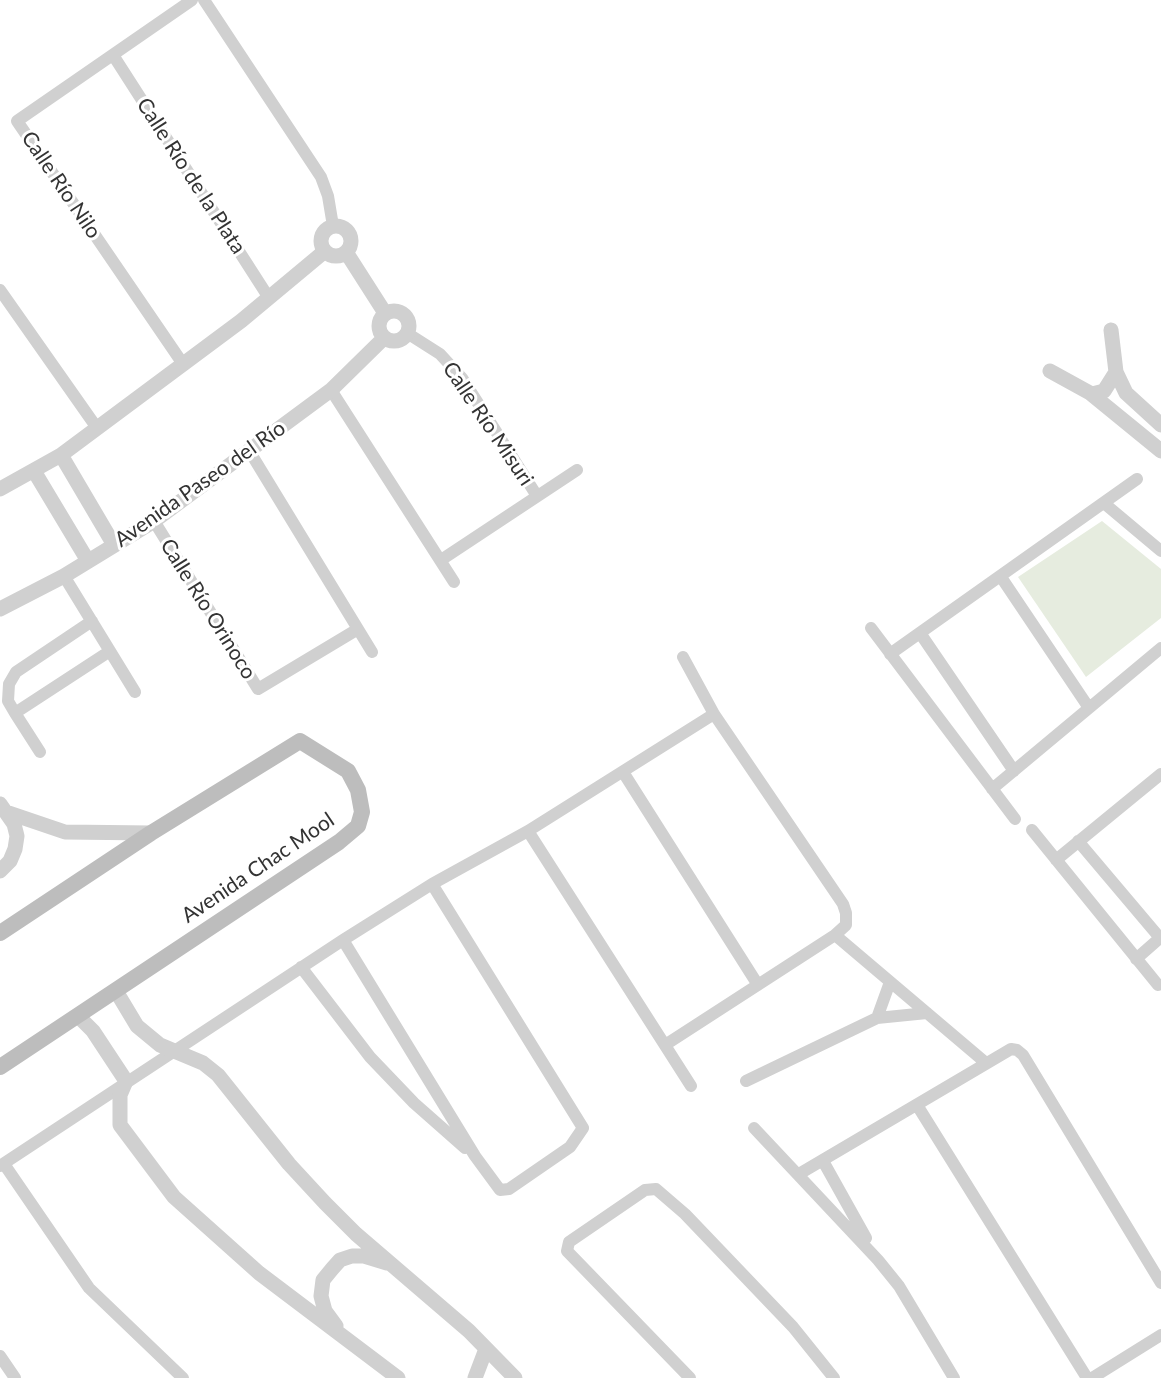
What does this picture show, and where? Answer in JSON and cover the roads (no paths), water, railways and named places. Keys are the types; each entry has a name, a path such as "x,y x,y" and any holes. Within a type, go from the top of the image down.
{"main road":[{"name":"Avenida Chac Mool","path":"0,933 151,833 300,741 348,771 358,790 362,812 358,826 339,842 0,1067"}],"street":[{"name":"Calle Río Nilo","path":"183,364 17,121 192,0"},
{"path":"204,0 321,177 328,196 333,226"},
{"name":"Calle Río de la Plata","path":"112,55 269,298"},
{"path":"333,226 342,227 349,234 351,244 346,252 337,256 324,251 321,238 325,230 333,226"},
{"path":"0,489 61,455 269,298 324,251"},
{"path":"346,252 385,313"},
{"path":"0,290 97,428"},
{"path":"395,311 404,315 408,323 407,333 397,340 384,338 379,325 385,313 395,311"},
{"path":"1111,330 1116,372 1126,393 1161,425 1150,429 1146,439"},
{"name":"Calle Río Misuri","path":"407,333 440,354 462,378 537,496"},
{"name":"Avenida Paseo del Río","path":"0,609 64,576 154,521 331,390 384,338"},
{"path":"1050,371 1092,394 1161,452"},
{"path":"1092,394 1104,391 1116,372"},
{"path":"331,390 454,582"},
{"path":"250,452 372,652"},
{"path":"61,455 114,545"},
{"name":"Calle Río Misuri","path":"441,560 577,470"},
{"path":"34,471 88,561"},
{"path":"890,654 1105,504 1137,479"},
{"path":"1105,504 1161,551"},
{"name":"Calle Río Orinoco","path":"154,521 258,689 358,629"},
{"path":"64,576 135,692"},
{"path":"1001,577 1089,708"},
{"path":"40,752 8,701 9,684 16,672 92,621"},
{"path":"871,628 1016,819"},
{"path":"920,633 1014,771"},
{"path":"992,789 1161,648"},
{"path":"15,713 110,651"},
{"path":"665,1045 835,935 846,925 843,904 714,714 683,657"},
{"path":"183,1378 89,1288 2,1165 343,939 432,884 528,831 714,714"},
{"path":"623,772 758,985"},
{"path":"1056,860 1159,779"},
{"path":"4,808 65,832 151,833"},
{"path":"0,871 10,861 17,837 4,808"},
{"path":"1032,830 1158,985"},
{"path":"528,831 691,1086"},
{"path":"1078,841 1161,937 1136,959"},
{"path":"343,939 475,1156 500,1190 509,1189 570,1147 584,1128 432,884"},
{"path":"835,935 986,1063"},
{"path":"301,967 378,1065 414,1103 475,1156"},
{"path":"877,1018 890,982"},
{"path":"116,991 137,1026 160,1045 203,1063 218,1075 311,1188 356,1234 393,1264 515,1378"},
{"path":"746,1081 877,1018 927,1013"},
{"path":"78,1016 93,1031 126,1081"},
{"path":"799,1174 1011,1049 1023,1055 1161,1283"},
{"path":"126,1081 120,1095 120,1125 174,1197 259,1273 398,1378"},
{"path":"917,1104 1089,1378 1161,1335"},
{"path":"754,1128 879,1260 899,1286 954,1378"},
{"path":"823,1161 879,1260"},
{"path":"690,1378 567,1251 569,1242 645,1190 656,1189 685,1214 793,1327 834,1378"},
{"path":"343,1336 325,1311 321,1296 323,1280 340,1260 352,1256 364,1256 393,1264"},
{"path":"475,1378 486,1349"},
{"path":"0,1356 15,1378"}]}
